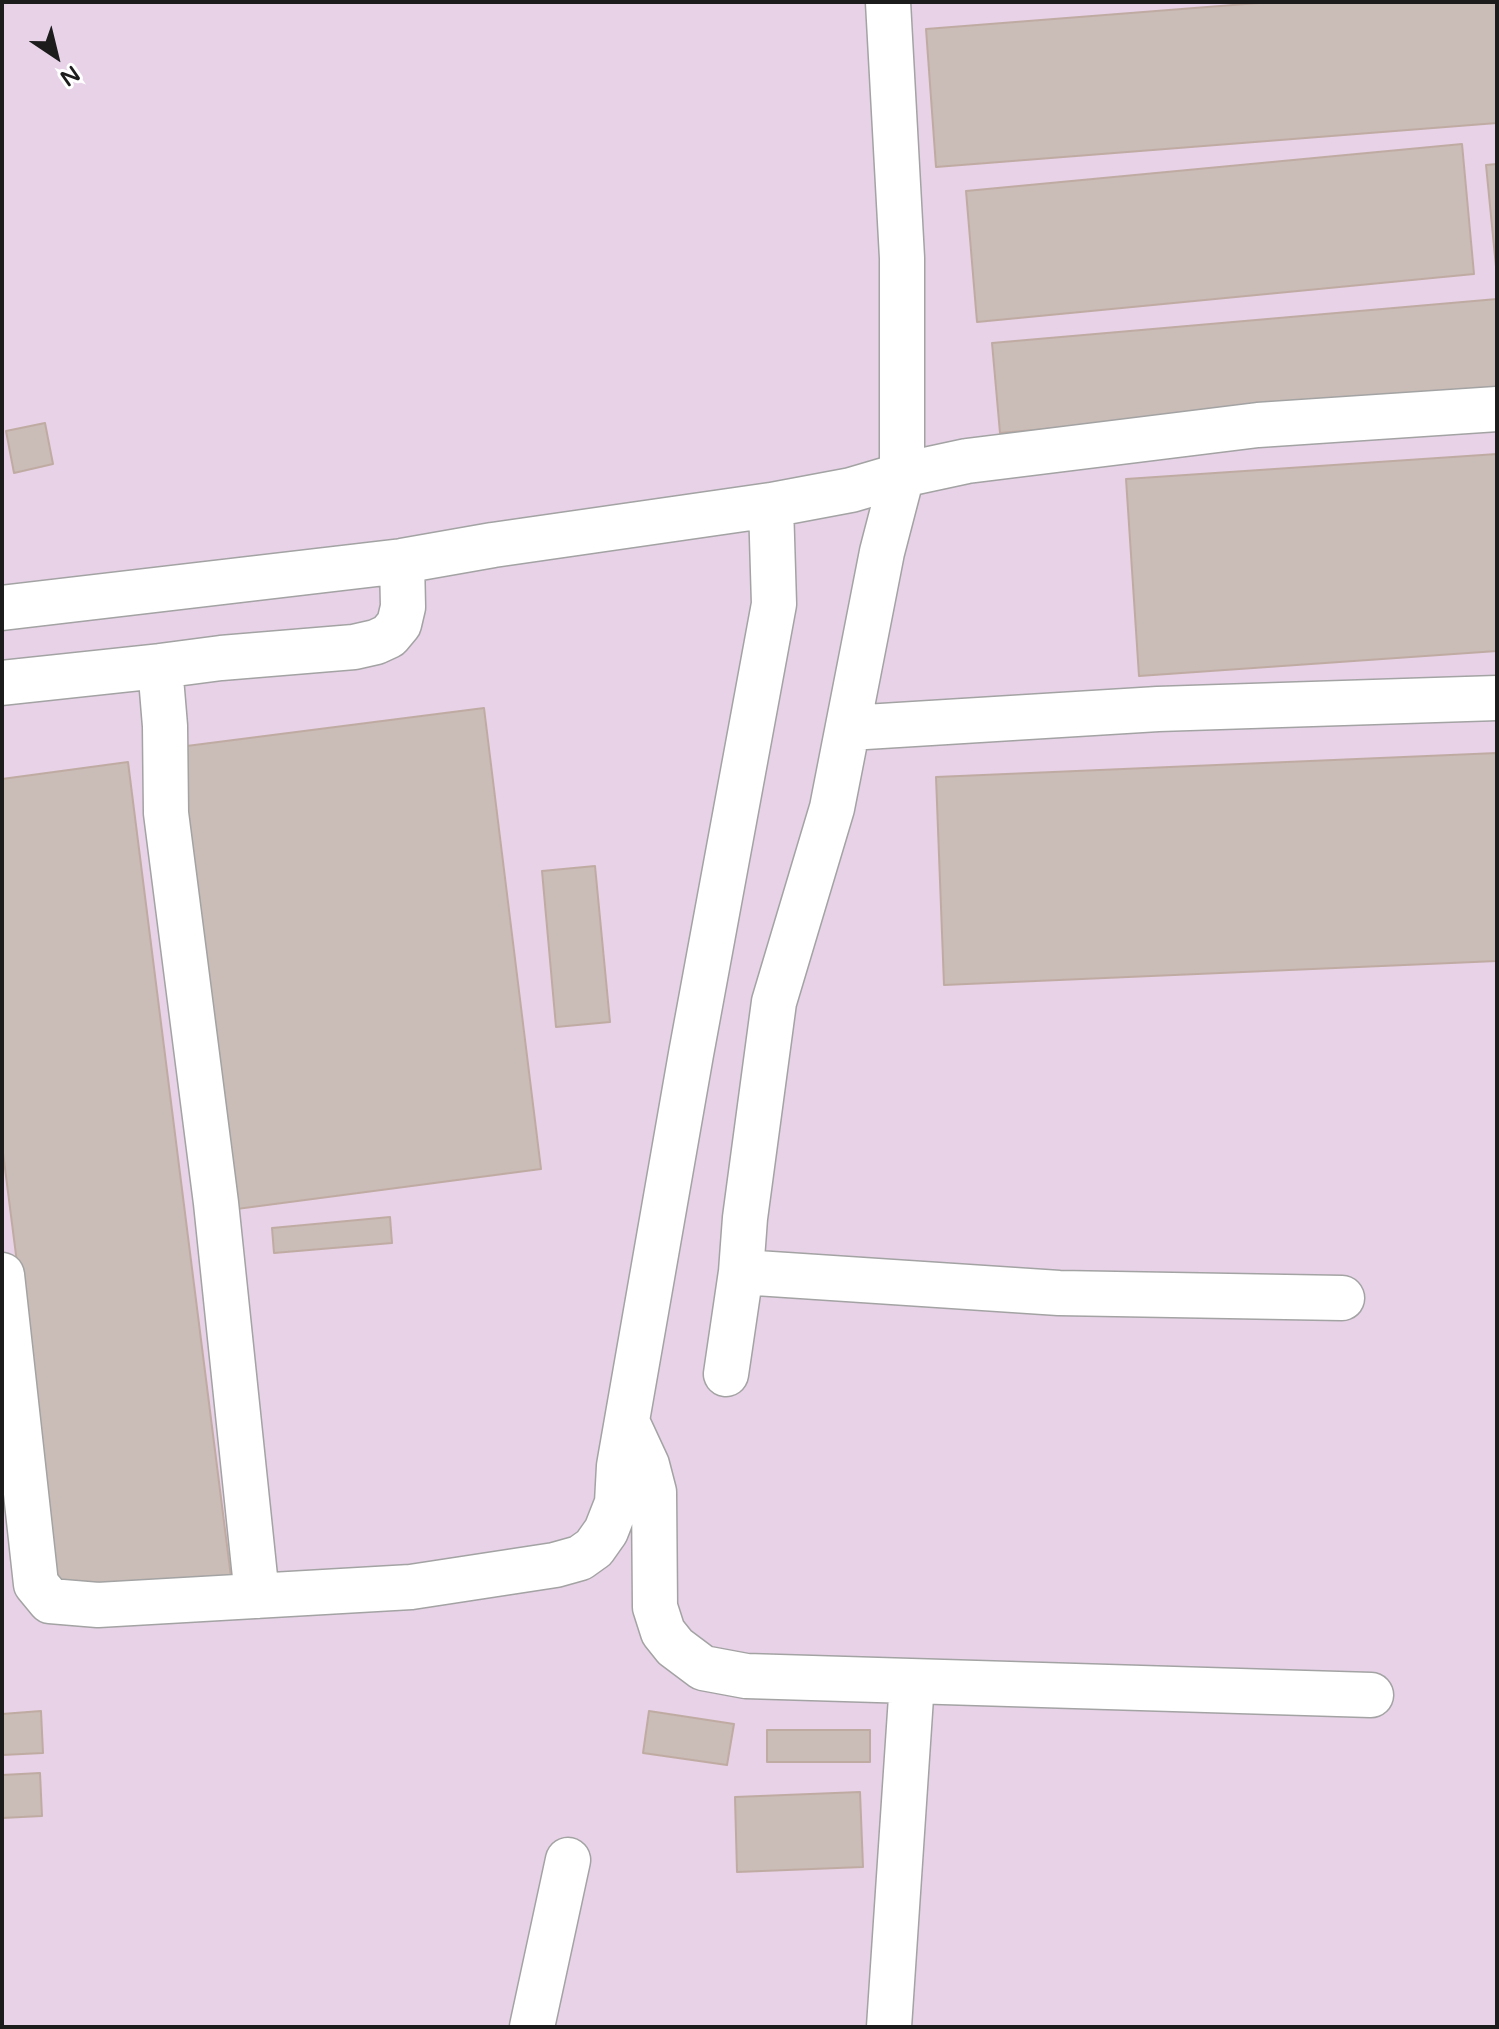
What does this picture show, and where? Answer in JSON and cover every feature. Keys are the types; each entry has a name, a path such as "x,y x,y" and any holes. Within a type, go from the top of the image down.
{"lane":[{"path":"726,1374 774,1002 832,808 882,552 902,475 902,258 888,2"},
{"path":"2,608 402,561 771,505 851,490 967,461 1258,425 1497,409"},
{"path":"2,1275 36,1584 44,1597 57,1604 98,1605 411,1587 555,1565 580,1558 594,1548 606,1531 617,1503 619,1466 774,604 771,505"},
{"path":"2,683 221,658 354,647 376,642 389,636 399,624 403,607 402,561"},
{"path":"160,666 165,726 166,813 216,1203 257,1596"},
{"path":"849,728 1158,709 1497,698"},
{"path":"741,1272 1059,1293 1342,1298"},
{"path":"628,1424 647,1465 654,1492 655,1607 663,1632 675,1647 703,1668 746,1676 1371,1695"},
{"path":"889,2027 912,1682"},
{"path":"532,2027 568,1860"}],"shaded area":[{"path":"2,2 1497,2 1497,2027 2,2027"}],"building":[{"path":"1271,2 1497,2 1497,123 936,167 926,29"},
{"path":"1462,144 1474,274 977,322 966,191"},
{"path":"1497,164 1497,277 1486,165"},
{"path":"1497,299 1497,389 1000,433 992,343"},
{"path":"45,423 53,464 14,473 6,431"},
{"path":"1497,454 1497,651 1139,676 1126,479"},
{"path":"484,708 541,1169 229,1210 171,748"},
{"path":"1497,753 1497,961 944,985 936,777"},
{"path":"128,762 231,1577 60,1600 2,1145 2,779"},
{"path":"595,866 610,1022 556,1027 542,871"},
{"path":"390,1217 392,1243 274,1253 272,1228"},
{"path":"41,1711 43,1753 2,1755 2,1714"},
{"path":"649,1711 734,1724 727,1765 643,1753"},
{"path":"767,1730 870,1730 870,1762 767,1762"},
{"path":"40,1773 42,1816 2,1818 2,1775"},
{"path":"860,1792 863,1867 737,1872 735,1797"}]}
